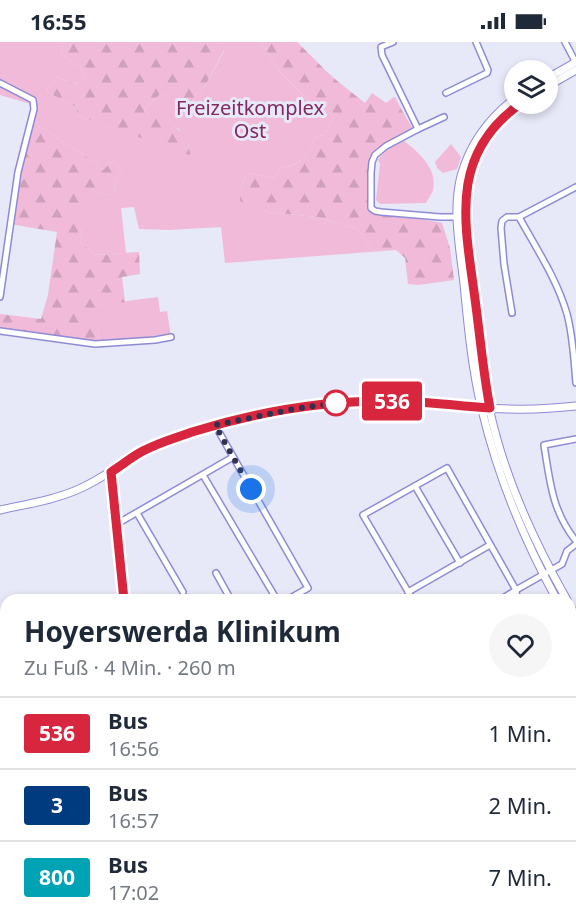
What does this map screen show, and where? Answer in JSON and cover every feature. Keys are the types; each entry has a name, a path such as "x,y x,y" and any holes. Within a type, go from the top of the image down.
{"street":[{"path":"393,42 381,47 382,55 418,129"},
{"path":"446,93 487,73 488,70 476,42"},
{"path":"558,73 576,63 573,53 565,42"},
{"path":"558,80 576,70"},
{"path":"0,83 33,100 34,105 18,172 0,297"},
{"path":"504,108 489,121 470,150 461,175 457,217 481,408 501,478 519,524 554,594"},
{"path":"507,114 487,135 480,147 468,182 465,217 490,408 500,449 538,547 563,594"},
{"path":"444,117 386,146 375,155 371,173 371,208 375,211 465,217"},
{"path":"512,313 504,264 501,224 505,218 519,217 576,187"},
{"path":"519,217 563,302 571,334 576,383"},
{"path":"0,331 95,344 171,337"},
{"path":"0,510 62,496 82,488 160,443 215,425 294,409 344,403 408,401 481,408 576,406"},
{"path":"215,425 308,588 298,594"},
{"path":"510,594 562,564 567,551 576,543 564,524 553,498 544,446 576,439"},
{"path":"115,525 233,457"},
{"path":"490,545 408,592 363,515 447,468 516,590 516,594"},
{"path":"111,472 123,594"},
{"path":"203,475 273,594"},
{"path":"415,486 460,563"},
{"path":"137,513 183,592"},
{"path":"216,573 228,594"}],"green space":[{"name":"Freizeitkomplex Ost","path":"0,42 65,42 61,49 62,55 80,67 85,79 79,84 57,76 47,92 76,107 78,116 189,154 189,145 179,129 144,110 161,93 195,112 193,101 204,88 224,51 217,42 261,42 278,70 306,98 334,116 325,135 314,137 303,159 292,165 280,167 275,178 247,173 240,188 241,201 268,212 317,217 358,229 372,251 396,250 225,263 221,227 139,229 134,207 121,208 126,253 96,255 80,242 82,189 93,189 100,195 114,194 115,179 122,168 112,161 103,170 31,121 34,105 0,95"},
{"path":"65,42 217,42 224,50 204,88 193,101 195,113 161,93 144,110 180,131 189,145 190,155 78,116 76,107 47,92 57,76 78,84 85,79 80,67 62,55 61,49"},
{"path":"261,42 297,42 331,76 365,103 372,93 386,103 394,97 414,131 375,155 370,212 442,223 450,248 454,280 418,285 408,284 405,258 396,250 372,251 358,229 317,217 268,212 240,201 240,188 247,173 275,178 280,167 298,163 307,154 314,137 325,135 334,116 306,98 278,70"},
{"path":"31,121 103,170 112,161 122,168 115,179 114,194 100,195 93,189 82,189 80,242 96,255 139,252 140,274 122,277 125,302 97,305 99,336 95,344 0,331 0,314 41,319 48,295 57,232 10,224"},
{"path":"403,140 426,161 430,168 434,182 432,192 426,203 380,204 376,200 380,164 378,160 386,151"},
{"path":"451,144 461,157 457,169 443,173 437,168 435,162"},
{"path":"372,193 370,212 397,217 396,250 396,217 369,213"},
{"path":"158,297 160,312 167,311 171,337 95,344 99,336 96,305"}],"bus line":[{"name":"536","path":"123,594 111,472 141,452 160,443 215,425 330,404 408,401 490,408 465,210 474,160 487,135 507,114"}],"route":[{"path":"251,489 215,425 336,403"}]}
